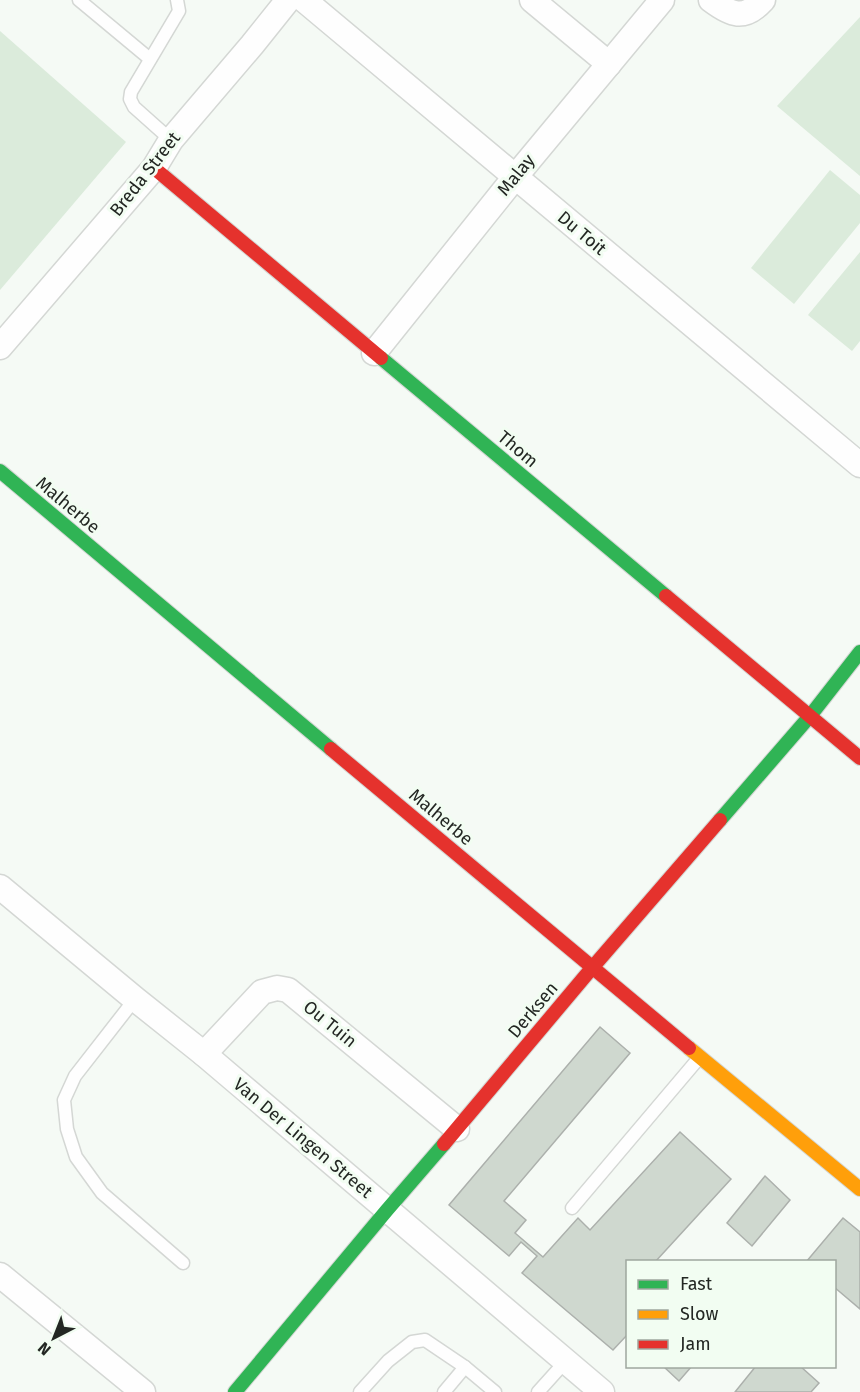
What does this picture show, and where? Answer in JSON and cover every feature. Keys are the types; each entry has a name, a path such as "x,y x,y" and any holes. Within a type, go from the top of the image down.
{"street":[{"name":"Breda Street","path":"0,347 154,168 171,140 288,0"},
{"name":"Du Toit","path":"304,0 860,465"},
{"path":"532,0 609,63"},
{"name":"Malay","path":"374,353 515,177 662,0"},
{"path":"711,0 726,12 734,14 747,13 760,3"},
{"name":"Thom","path":"154,168 860,758"},
{"name":"Malherbe","path":"0,471 591,968 860,1189"},
{"name":"Derksen","path":"235,1392 591,968 810,716 860,652"},
{"name":"Van Der Lingen Street","path":"0,887 204,1054 602,1392"},
{"name":"Ou Tuin","path":"204,1054 262,992 277,988 288,990 457,1129"},
{"path":"0,1275 143,1392"}],"lane":[{"path":"79,0 150,59"},
{"path":"171,140 134,107 130,99 131,92 179,11 177,0"},
{"path":"135,999 75,1076 64,1100 67,1129 76,1157 102,1193 183,1263"},
{"path":"572,1208 700,1057"},
{"path":"360,1392 388,1361 412,1342 425,1340 465,1367 495,1392"},
{"path":"538,1392 565,1362"},
{"path":"444,1392 465,1367"}],"green space":[{"path":"860,17 860,176 777,106"},
{"path":"0,31 126,142 0,290"},
{"path":"830,170 860,195 860,223 794,304 751,268"},
{"path":"860,252 860,341 852,351 808,315"}],"building":[{"path":"600,1027 630,1053 504,1201 526,1220 515,1233 543,1257 578,1218 590,1230 680,1132 731,1179 657,1260 626,1260 626,1336 613,1350 522,1273 537,1256 521,1242 509,1256 449,1205"},
{"path":"765,1176 790,1200 752,1246 727,1223"},
{"path":"843,1218 860,1232 860,1309 836,1289 836,1260 808,1260"},
{"path":"665,1368 690,1368 679,1381"},
{"path":"754,1368 802,1368 819,1383 811,1392 735,1392"}],"traffic: fast":[{"path":"381,358 666,596"},
{"path":"0,471 331,749"},
{"path":"720,820 810,716 860,652"},
{"path":"235,1392 444,1144"}],"traffic: slow":[{"path":"689,1048 860,1189"}],"traffic: jam":[{"path":"154,168 381,358"},
{"path":"666,596 860,758"},
{"path":"331,749 689,1048"},
{"path":"444,1144 720,820"}]}
